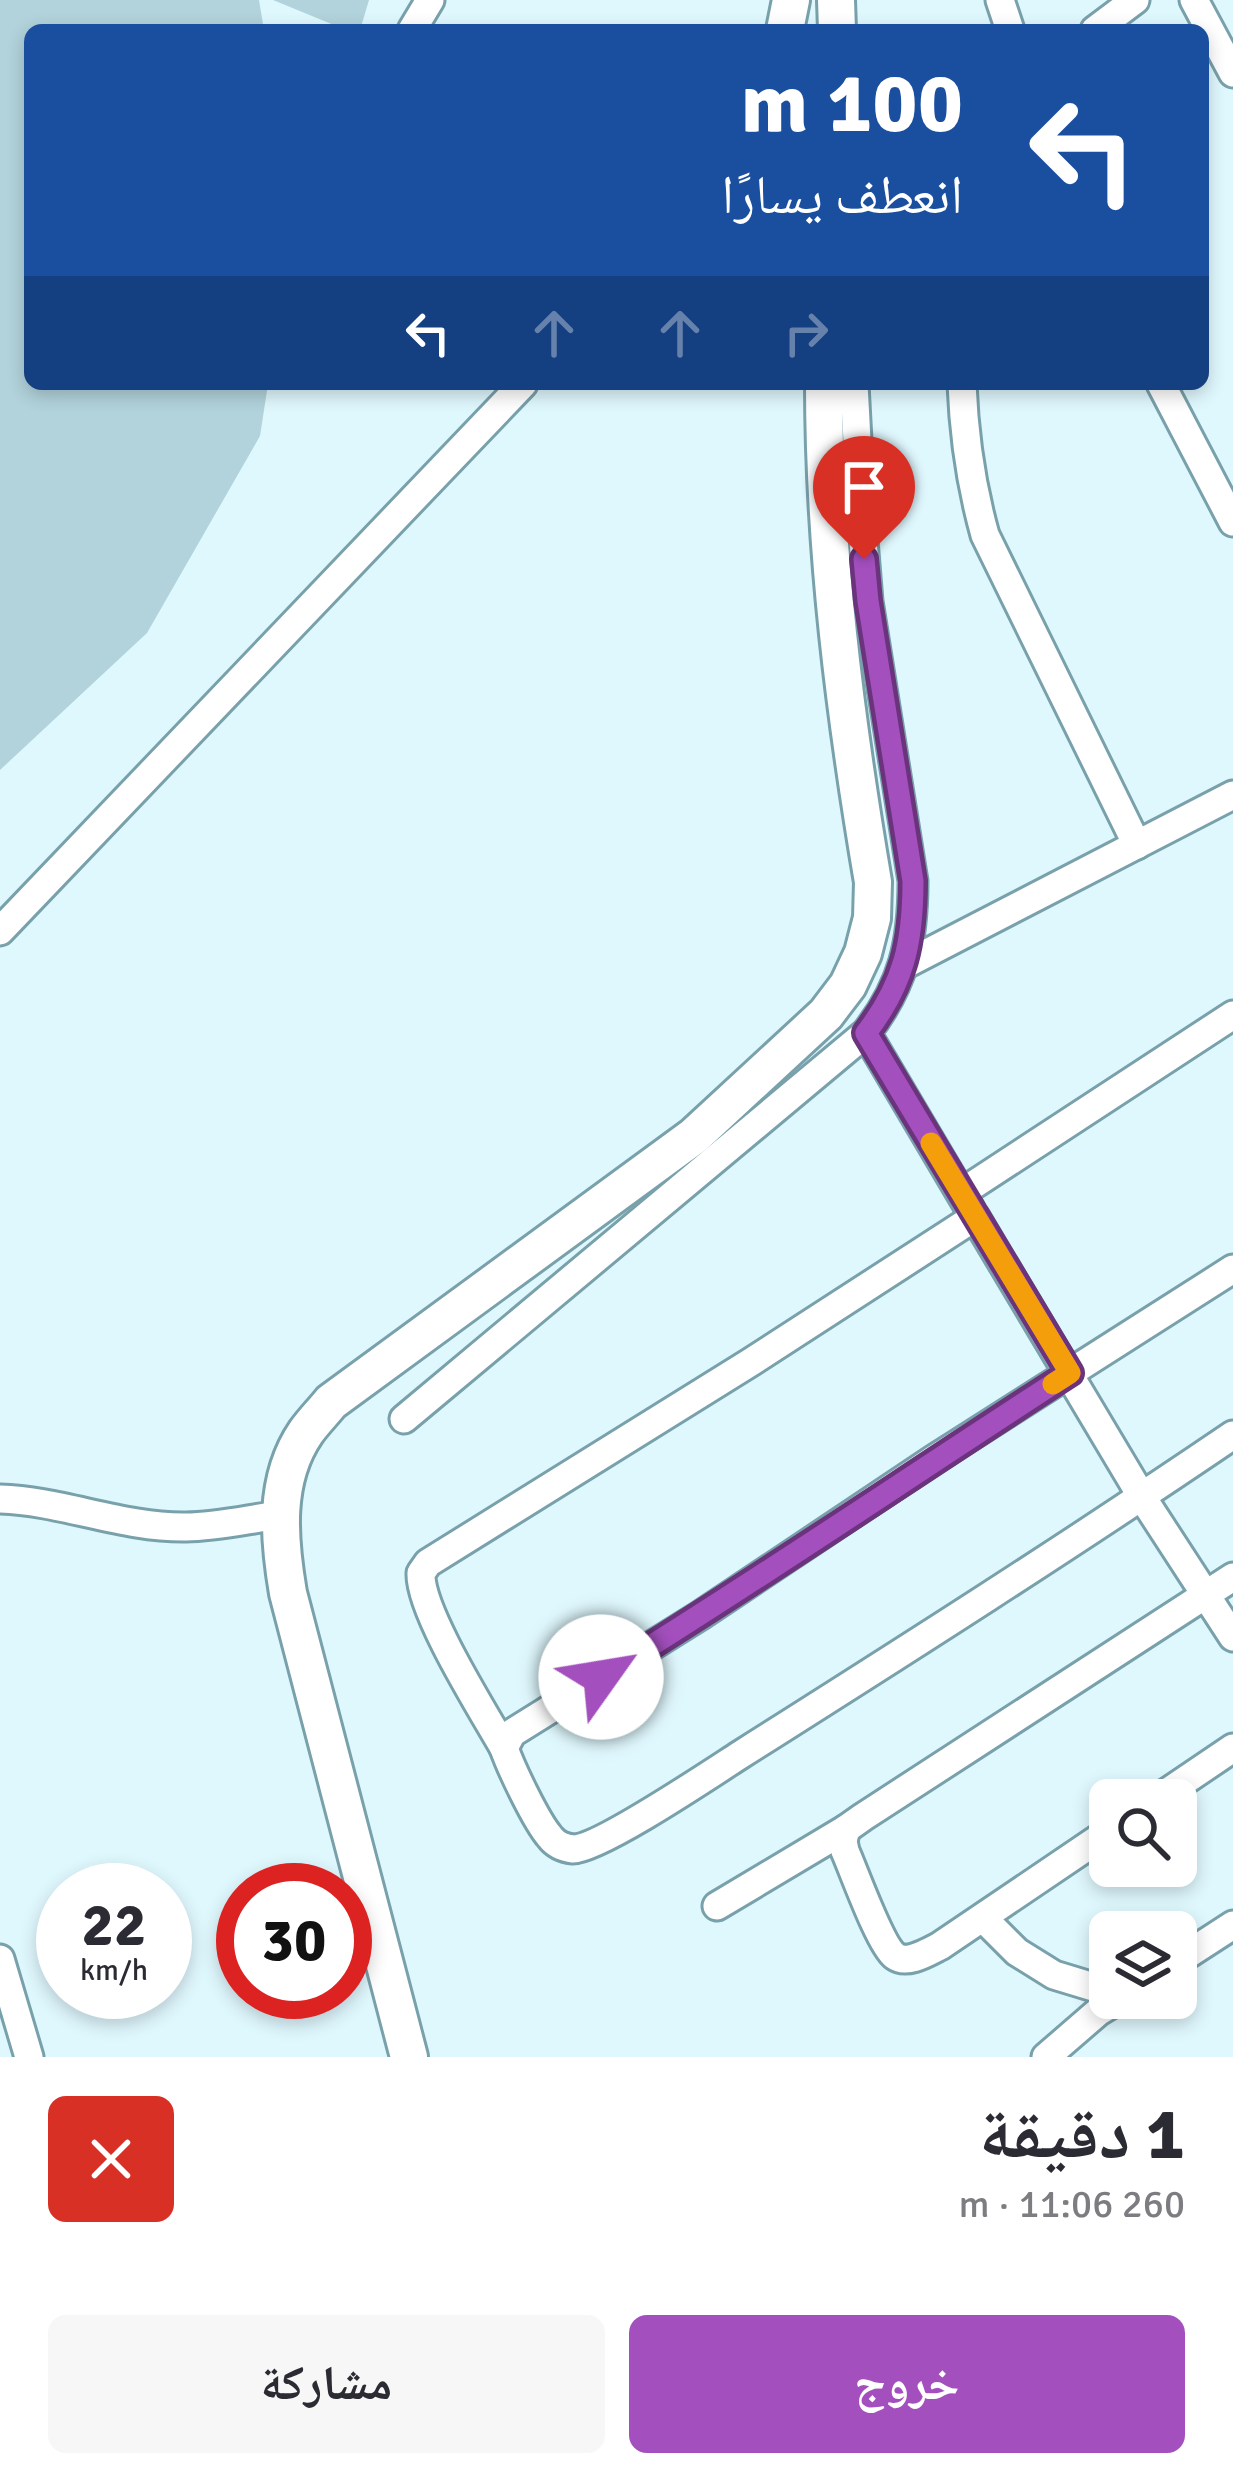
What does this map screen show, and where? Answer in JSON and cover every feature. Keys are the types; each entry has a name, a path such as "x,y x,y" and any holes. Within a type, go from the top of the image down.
{"street":[{"path":"1103,24 1135,0"},
{"path":"1209,28 1233,74"},
{"path":"0,931 517,390"},
{"path":"409,2057 288,1593 280,1515 289,1468 304,1435 331,1402 694,1136 826,1014 848,985 872,918 873,882 835,612 827,527 824,390"},
{"path":"404,1419 866,1033 882,1013 904,965 913,924 913,881 868,601 854,390"},
{"path":"962,390 972,489 985,535 1137,845"},
{"path":"1165,390 1233,522"},
{"path":"904,965 1233,796"},
{"path":"1233,1015 751,1362 428,1563 421,1573 424,1597 549,1837 561,1847 579,1850 646,1815 1075,1543 1233,1436"},
{"path":"866,1033 1142,1497 1233,1637"},
{"path":"504,1748 512,1733 1233,1269"},
{"path":"0,1499 184,1527 280,1515"},
{"path":"717,1906 845,1829 1233,1577"},
{"path":"1187,1779 1233,1748"},
{"path":"845,1829 845,1851 893,1955 901,1959 940,1946 1089,1845"},
{"path":"982,1918 1018,1952 1054,1975 1089,1986"},
{"path":"1197,1948 1233,1924"},
{"path":"0,1959 29,2057"},
{"path":"1046,2057 1090,2019"}],"shaded area":[{"path":"0,0 259,0 263,24 24,24 24,390 267,390 260,436 147,633 0,770"},
{"path":"273,0 369,0 362,24 331,24"}],"slow traffic":[{"path":"931,1143 1070,1373 1053,1384"}],"route":[{"path":"601,1677 1070,1373 866,1033 882,1013 904,965 913,924 913,881 864,559"}]}
